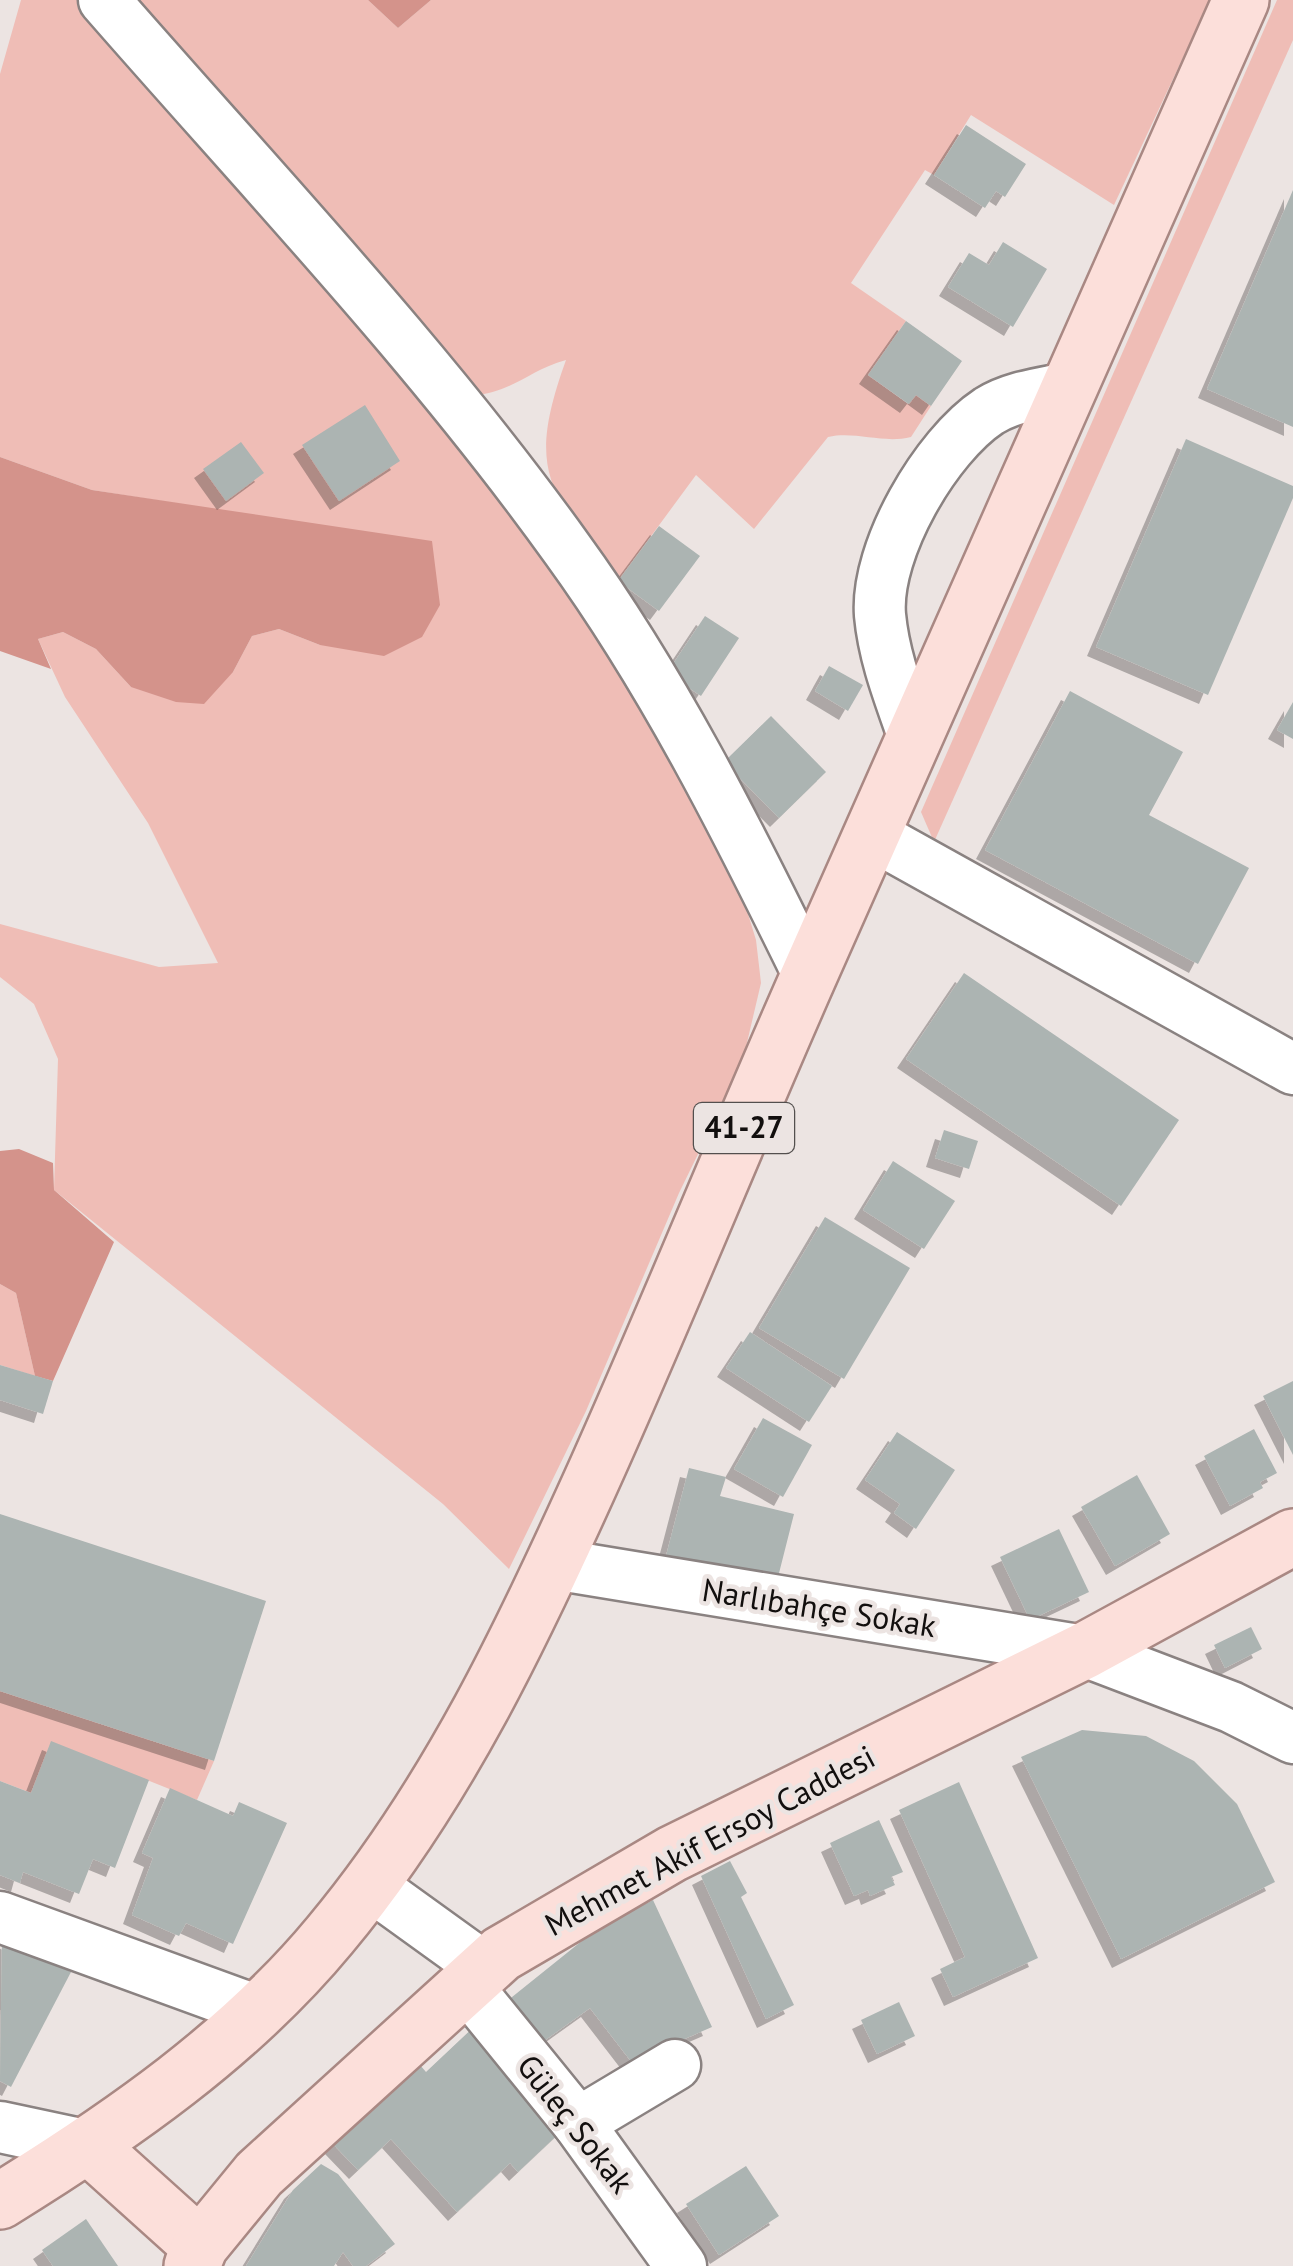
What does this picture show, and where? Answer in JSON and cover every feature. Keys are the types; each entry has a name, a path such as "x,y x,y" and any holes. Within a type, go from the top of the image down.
{"main road":[{"name":"41-27","path":"0,2201 89,2146 199,2063 258,2011 327,1940 370,1885 488,1701 554,1564 1240,0"},
{"name":"Mehmet Akif Ersoy Caddesi","path":"196,2256 259,2174 475,1976 570,1910 672,1854 1084,1651 1293,1537"},
{"path":"89,2146 196,2256"}],"street":[{"path":"104,0 465,416 569,551 667,707 756,868 809,976"},
{"path":"915,741 888,664 880,611 888,562 901,530 922,483 958,437 991,410 1021,398 1070,387"},
{"path":"874,836 1293,1068"},
{"name":"Narlıbahçe Sokak","path":"554,1564 1084,1651 1231,1707 1293,1738"},
{"name":"Güleç Sokak","path":"370,1885 475,1976 681,2266"},
{"path":"0,1917 258,2011"},
{"path":"578,2123 675,2065"},
{"path":"0,2127 89,2146"}],"shaded area":[{"path":"21,0 82,0 498,491 583,611 708,815 737,878 756,940 761,983 742,1064 679,1193 586,1411 509,1569 443,1504 54,1190 58,1059 34,1004 0,977 0,924 159,967 218,963 148,823 65,697 38,639 63,632 96,649 131,687 233,672 252,636 279,629 320,645 244,514 92,490 0,457 0,74"},
{"path":"125,0 368,0 398,28 431,0 1210,0 1114,205 971,115 934,175 925,170 851,283 906,321 868,375 908,404 916,395 931,406 911,437 828,437 754,529 696,475 618,581 575,525 551,480 547,430 566,360 510,386 471,396"},
{"path":"368,0 431,0 398,28"},
{"path":"1277,0 1293,0 1293,40 934,842 921,812"},
{"path":"0,457 92,490 432,541 440,605 422,637 384,656 320,645 279,629 252,636 233,672 204,704 176,702 131,687 96,649 63,632 38,639 51,669 0,651"},
{"path":"19,1149 53,1163 54,1190 114,1242 53,1381 35,1376 16,1293 0,1284 0,1151"},
{"path":"0,1284 16,1293 35,1376 0,1365"},
{"path":"0,1691 214,1761 197,1800 52,1742 31,1793 0,1781"}],"building":[{"path":"966,125 1026,164 1005,197 996,191 985,208 934,175"},
{"path":"1293,190 1293,427 1207,389"},
{"path":"1003,242 1047,269 1013,327 948,287 969,253 989,265"},
{"path":"906,321 962,361 931,406 916,395 909,404 868,375"},
{"path":"365,405 400,461 339,501 302,445"},
{"path":"1186,439 1293,486 1293,498 1208,695 1096,647"},
{"path":"241,442 264,473 226,501 203,469"},
{"path":"659,526 700,556 659,611 618,581"},
{"path":"705,616 739,638 701,696 667,673"},
{"path":"829,666 863,685 848,711 815,691"},
{"path":"1070,691 1183,752 1149,815 1249,868 1198,964 985,850"},
{"path":"1293,702 1293,739 1277,730"},
{"path":"771,716 826,772 779,818 724,762"},
{"path":"964,973 1179,1120 1121,1206 906,1059"},
{"path":"944,1130 978,1141 969,1169 935,1158"},
{"path":"893,1161 955,1201 924,1249 863,1210"},
{"path":"825,1217 910,1268 844,1379 759,1328"},
{"path":"750,1332 832,1386 809,1422 726,1368"},
{"path":"0,1365 53,1381 43,1414 0,1400"},
{"path":"1293,1381 1293,1455 1263,1396"},
{"path":"763,1418 812,1445 783,1497 734,1469"},
{"path":"1254,1429 1277,1473 1260,1482 1263,1488 1230,1506 1204,1456"},
{"path":"897,1432 955,1470 916,1529 894,1513 900,1504 865,1480"},
{"path":"689,1468 726,1477 720,1496 794,1514 776,1585 666,1556"},
{"path":"1137,1475 1170,1534 1115,1566 1081,1507"},
{"path":"0,1514 266,1601 214,1761 0,1691"},
{"path":"1059,1529 1089,1592 1030,1620 1000,1557"},
{"path":"1251,1627 1262,1649 1225,1668 1214,1645"},
{"path":"1082,1730 1146,1736 1194,1761 1237,1804 1275,1882 1121,1959 1021,1757"},
{"path":"51,1741 149,1780 115,1868 93,1859 79,1894 23,1872 20,1883 0,1875 0,1781 31,1793"},
{"path":"959,1782 1038,1958 953,1997 940,1969 965,1957 899,1810"},
{"path":"170,1788 233,1816 239,1802 287,1823 233,1944 186,1923 179,1936 132,1915 153,1858 142,1853"},
{"path":"879,1820 903,1872 891,1877 895,1885 870,1896 868,1890 854,1896 830,1843"},
{"path":"730,1861 747,1893 741,1897 794,2005 766,2019 701,1876"},
{"path":"653,1900 712,2027 682,2040 640,2073 590,2008 541,2043 507,2001 598,1928"},
{"path":"2,1936 71,1972 11,2087 0,2081"},
{"path":"899,2002 915,2036 877,2054 861,2020"},
{"path":"478,2023 570,2123 518,2172 510,2163 457,2212 391,2139 358,2170 334,2145 420,2065 426,2072"},
{"path":"321,2164 338,2174 395,2244 366,2266 353,2266 343,2252 334,2266 246,2266 293,2190"},
{"path":"746,2166 779,2216 719,2255 686,2204"},
{"path":"86,2219 118,2266 53,2266 42,2250"}]}
